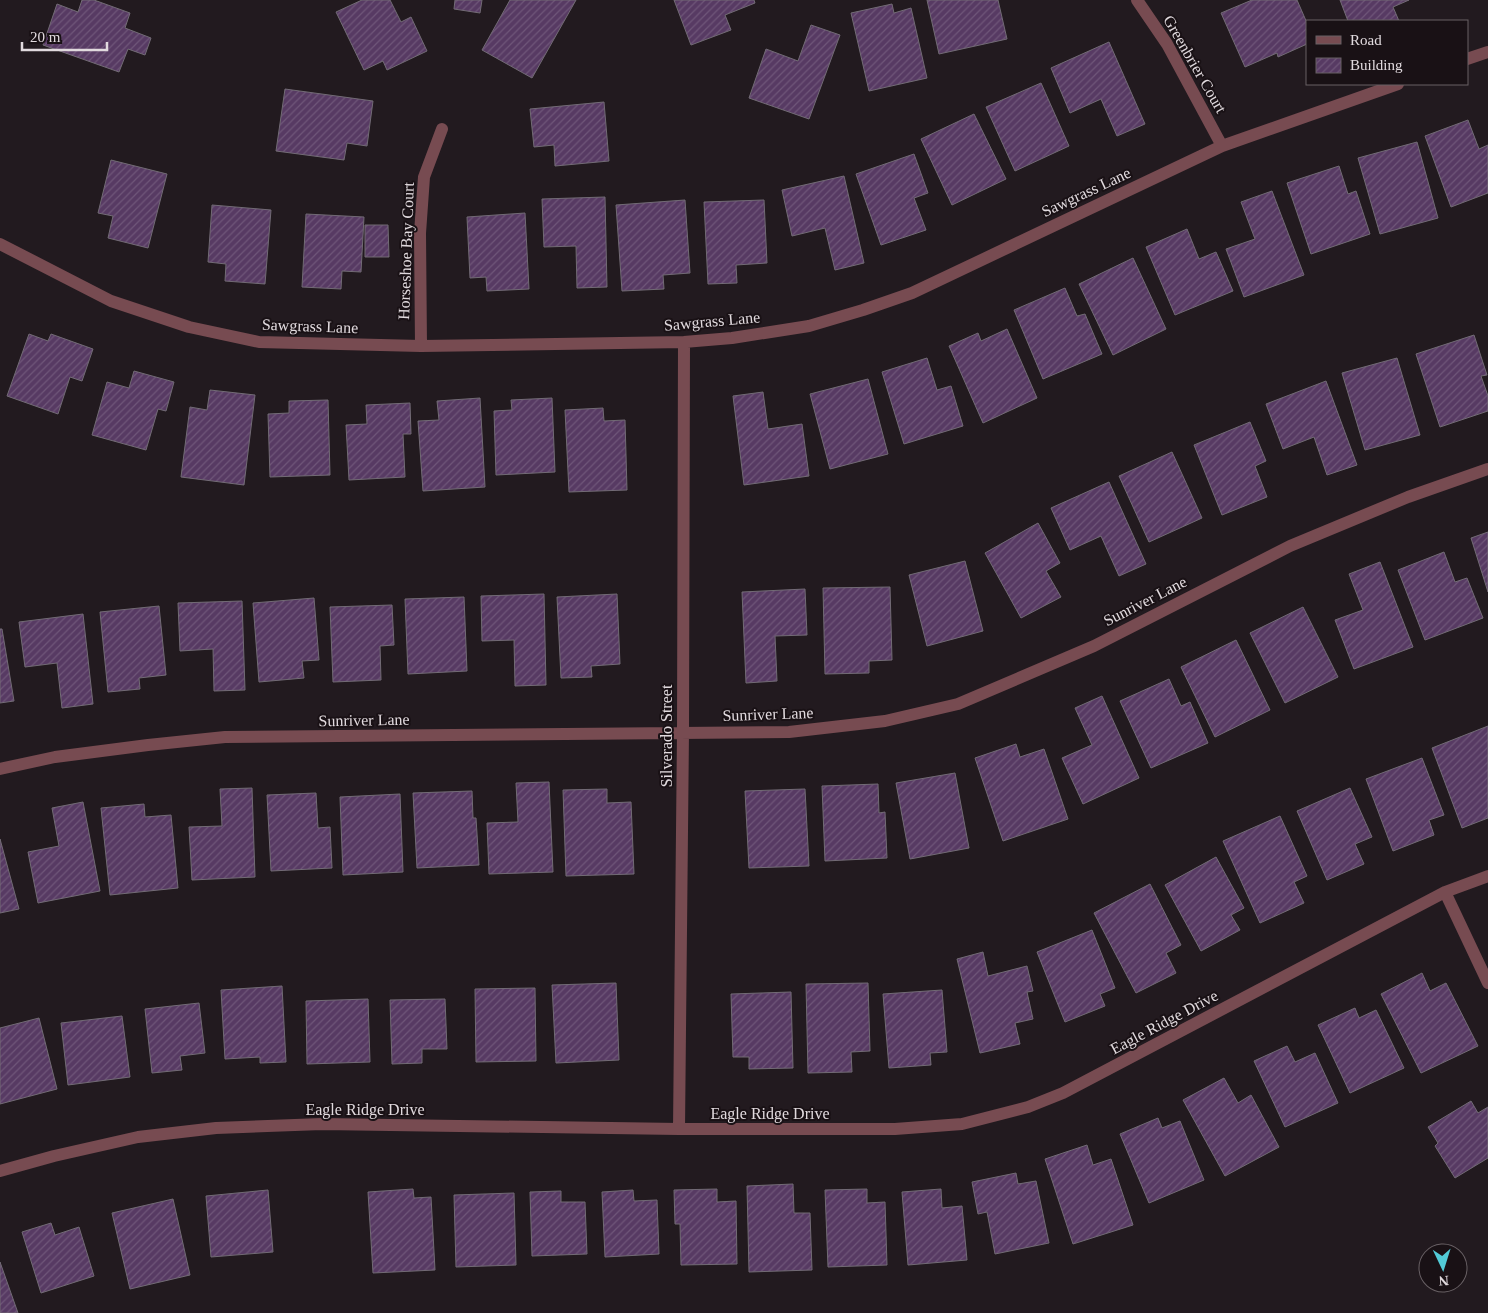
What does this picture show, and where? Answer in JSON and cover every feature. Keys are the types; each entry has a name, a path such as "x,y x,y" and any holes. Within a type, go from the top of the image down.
{"street":[{"name":"Greenbrier Court","path":"1137,0 1167,44 1222,146"},
{"path":"1468,59 1488,52"},
{"name":"Sawgrass Lane","path":"0,244 111,301 189,327 259,342 421,346 684,342 732,338 809,326 912,294 1222,146 1395,85"},
{"name":"Horseshoe Bay Court","path":"421,346 420,233 424,177 442,129"},
{"name":"Silverado Street","path":"678,1130 683,732 684,342"},
{"name":"Sunriver Lane","path":"0,769 56,757 225,737 789,732 885,721 958,704 1094,646 1290,546 1408,498 1488,469"},
{"name":"Eagle Ridge Drive","path":"0,1171 54,1156 138,1138 216,1128 322,1124 678,1130 895,1128 962,1124 1028,1107 1064,1093 1445,892 1488,876"},
{"path":"1445,892 1488,983"}],"building":[{"path":"82,0 94,0 130,13 125,28 151,38 145,55 128,49 119,72 43,45 57,4 78,12"},
{"path":"362,0 390,0 401,22 411,17 427,51 387,70 383,61 364,70 336,12"},
{"path":"455,0 482,0 480,13 454,9"},
{"path":"510,0 576,0 532,78 482,50"},
{"path":"674,0 754,0 755,3 725,15 731,30 691,45"},
{"path":"927,0 998,0 1007,39 939,54"},
{"path":"1252,0 1297,0 1306,21 1306,44 1278,57 1277,53 1245,67 1221,13"},
{"path":"1340,0 1409,0 1393,7 1399,20 1348,20"},
{"path":"892,4 894,13 911,8 927,78 869,91 851,13"},
{"path":"811,25 840,35 809,119 749,98 766,49 798,61"},
{"path":"1109,42 1145,124 1117,136 1101,99 1070,113 1051,68"},
{"path":"1041,83 1069,146 1015,171 986,107"},
{"path":"285,89 373,101 367,146 347,143 344,160 276,151"},
{"path":"604,102 609,161 555,166 554,145 534,147 530,109"},
{"path":"974,114 1006,179 952,205 921,139"},
{"path":"1468,120 1479,149 1488,145 1488,193 1451,207 1425,136"},
{"path":"1417,142 1438,218 1380,234 1358,158"},
{"path":"914,154 928,193 914,198 926,230 881,245 856,174"},
{"path":"111,160 167,174 148,248 108,238 113,216 98,213"},
{"path":"1339,166 1348,194 1356,191 1370,234 1311,254 1287,183"},
{"path":"844,176 864,263 835,270 825,228 792,236 782,190"},
{"path":"1272,191 1304,275 1244,297 1226,249 1255,239 1241,202"},
{"path":"605,197 607,287 577,288 576,246 544,247 542,199"},
{"path":"685,200 690,273 663,275 664,289 622,291 616,205"},
{"path":"764,200 767,263 736,265 737,283 708,284 704,202"},
{"path":"212,205 271,210 265,284 225,281 226,264 208,262"},
{"path":"525,213 529,289 487,291 486,277 470,278 467,217"},
{"path":"306,214 364,217 361,272 342,271 341,289 302,287"},
{"path":"365,225 388,225 389,257 365,257"},
{"path":"1187,229 1199,259 1216,252 1233,291 1175,315 1146,247"},
{"path":"1133,258 1166,329 1113,355 1079,284"},
{"path":"1065,288 1077,316 1085,314 1102,354 1043,379 1014,310"},
{"path":"1007,329 1037,398 983,423 949,346 978,333 981,341"},
{"path":"29,334 48,341 51,334 93,349 82,381 70,377 58,414 7,396"},
{"path":"1474,335 1487,375 1481,376 1488,396 1488,411 1440,427 1416,354"},
{"path":"927,358 937,390 951,386 963,426 904,444 882,372"},
{"path":"1397,358 1420,435 1365,450 1342,373"},
{"path":"134,371 174,382 166,411 158,409 146,450 92,435 107,382 129,388"},
{"path":"868,379 888,454 830,469 810,394"},
{"path":"1326,381 1357,465 1327,475 1314,437 1283,449 1266,404"},
{"path":"210,390 255,395 244,485 181,477 190,407 207,410"},
{"path":"763,392 768,429 802,424 809,476 744,485 733,396"},
{"path":"480,398 485,487 423,491 418,421 439,420 437,401"},
{"path":"552,398 555,472 496,475 494,411 512,410 511,400"},
{"path":"328,400 330,475 270,477 268,414 289,413 289,401"},
{"path":"410,403 411,434 403,434 405,477 349,480 346,425 367,424 366,405"},
{"path":"603,408 604,421 625,420 627,490 569,492 565,410"},
{"path":"1250,422 1266,461 1255,466 1267,497 1222,515 1194,445"},
{"path":"1172,452 1202,518 1149,542 1119,476"},
{"path":"1109,482 1146,564 1119,576 1101,536 1070,550 1051,508"},
{"path":"1038,523 1060,563 1046,571 1061,597 1021,618 985,553"},
{"path":"1488,532 1488,592 1471,538"},
{"path":"1444,552 1455,582 1467,578 1483,618 1425,640 1398,570"},
{"path":"965,561 983,631 927,646 909,575"},
{"path":"1380,562 1413,647 1354,669 1335,620 1363,610 1349,574"},
{"path":"890,587 892,660 869,661 869,673 825,674 823,588"},
{"path":"805,589 807,635 775,636 777,681 746,683 742,592"},
{"path":"544,594 546,685 515,686 514,640 482,641 481,596"},
{"path":"617,594 620,664 591,666 592,677 561,678 557,597"},
{"path":"464,597 467,671 408,674 405,599"},
{"path":"314,598 319,660 302,661 304,678 259,682 253,603"},
{"path":"242,601 245,690 214,691 213,649 180,651 178,603"},
{"path":"392,605 394,645 380,646 381,680 333,682 330,607"},
{"path":"159,606 166,675 139,678 140,689 108,692 100,612"},
{"path":"1303,607 1338,677 1285,703 1250,633"},
{"path":"83,614 93,704 62,708 57,663 25,667 19,622"},
{"path":"0,629 2,629 14,701 0,703"},
{"path":"1236,640 1270,710 1215,737 1181,667"},
{"path":"1169,679 1181,706 1190,702 1208,743 1151,768 1120,701"},
{"path":"1102,696 1139,778 1083,804 1062,758 1092,745 1075,708"},
{"path":"1488,726 1488,818 1462,828 1432,748"},
{"path":"1016,744 1020,757 1044,749 1068,819 1003,841 975,758"},
{"path":"1422,758 1444,815 1429,820 1434,835 1393,851 1366,779"},
{"path":"955,773 969,848 910,859 896,783"},
{"path":"549,782 553,872 489,874 487,823 518,822 516,783"},
{"path":"878,784 879,813 885,812 887,858 825,861 822,786"},
{"path":"252,788 255,877 192,880 189,827 222,826 220,789"},
{"path":"1350,788 1372,837 1355,844 1364,864 1327,880 1297,811"},
{"path":"607,789 607,803 631,802 634,874 566,876 563,790"},
{"path":"805,789 809,866 749,868 745,791"},
{"path":"472,791 473,818 476,818 479,865 417,868 413,793"},
{"path":"316,793 318,828 330,827 332,868 271,871 267,795"},
{"path":"400,794 403,872 343,875 340,797"},
{"path":"83,802 100,891 38,903 28,852 59,846 52,808"},
{"path":"144,804 145,817 171,815 178,888 110,895 101,808"},
{"path":"1280,816 1307,876 1294,882 1304,903 1260,923 1223,841"},
{"path":"0,839 19,909 0,913"},
{"path":"1216,857 1244,908 1231,915 1240,930 1201,951 1165,885"},
{"path":"1150,884 1181,945 1166,953 1176,973 1136,993 1094,913"},
{"path":"1092,930 1115,988 1100,994 1105,1006 1065,1022 1037,952"},
{"path":"983,952 988,976 1027,966 1033,991 1027,992 1033,1019 1015,1023 1020,1044 980,1053 957,959"},
{"path":"1422,973 1430,991 1446,983 1478,1046 1421,1073 1381,994"},
{"path":"616,983 619,1060 556,1063 552,985"},
{"path":"868,983 870,1051 851,1052 852,1072 808,1073 806,984"},
{"path":"282,986 286,1062 260,1063 260,1057 225,1059 221,990"},
{"path":"535,988 536,1061 476,1062 475,989"},
{"path":"942,990 947,1052 930,1053 931,1065 889,1068 883,994"},
{"path":"791,992 793,1068 749,1069 749,1057 733,1057 731,994"},
{"path":"368,999 370,1062 307,1064 306,1001"},
{"path":"445,999 447,1049 422,1049 422,1063 392,1064 390,1000"},
{"path":"199,1003 205,1053 180,1056 182,1070 152,1073 145,1009"},
{"path":"1355,1008 1359,1018 1376,1010 1404,1068 1350,1093 1318,1025"},
{"path":"122,1016 130,1077 68,1085 61,1023"},
{"path":"39,1018 57,1089 0,1104 0,1028"},
{"path":"1287,1046 1295,1062 1315,1053 1338,1103 1285,1127 1254,1061"},
{"path":"1224,1078 1238,1103 1251,1095 1279,1147 1225,1176 1183,1100"},
{"path":"1471,1101 1478,1113 1488,1107 1488,1158 1455,1178 1435,1146 1438,1143 1428,1127"},
{"path":"1158,1118 1162,1128 1180,1121 1204,1180 1149,1203 1120,1134"},
{"path":"1087,1145 1093,1165 1111,1159 1133,1225 1073,1244 1045,1159"},
{"path":"1016,1173 1018,1184 1036,1181 1049,1243 995,1254 987,1212 978,1214 972,1182"},
{"path":"793,1184 794,1213 810,1213 812,1270 749,1272 747,1186"},
{"path":"413,1189 414,1198 431,1197 435,1270 373,1273 368,1192"},
{"path":"717,1189 717,1202 736,1201 737,1264 681,1265 680,1224 675,1224 674,1190"},
{"path":"867,1189 867,1203 885,1202 887,1265 828,1267 825,1190"},
{"path":"941,1189 942,1208 962,1206 967,1260 908,1265 902,1192"},
{"path":"268,1190 273,1252 211,1257 206,1196"},
{"path":"633,1190 634,1201 657,1200 659,1254 605,1257 602,1192"},
{"path":"561,1191 561,1202 585,1202 587,1254 532,1256 530,1192"},
{"path":"514,1193 516,1265 456,1267 454,1195"},
{"path":"173,1199 190,1275 130,1289 112,1213"},
{"path":"51,1223 55,1235 79,1227 94,1276 41,1293 22,1232"},
{"path":"0,1262 18,1313 0,1313"}]}
